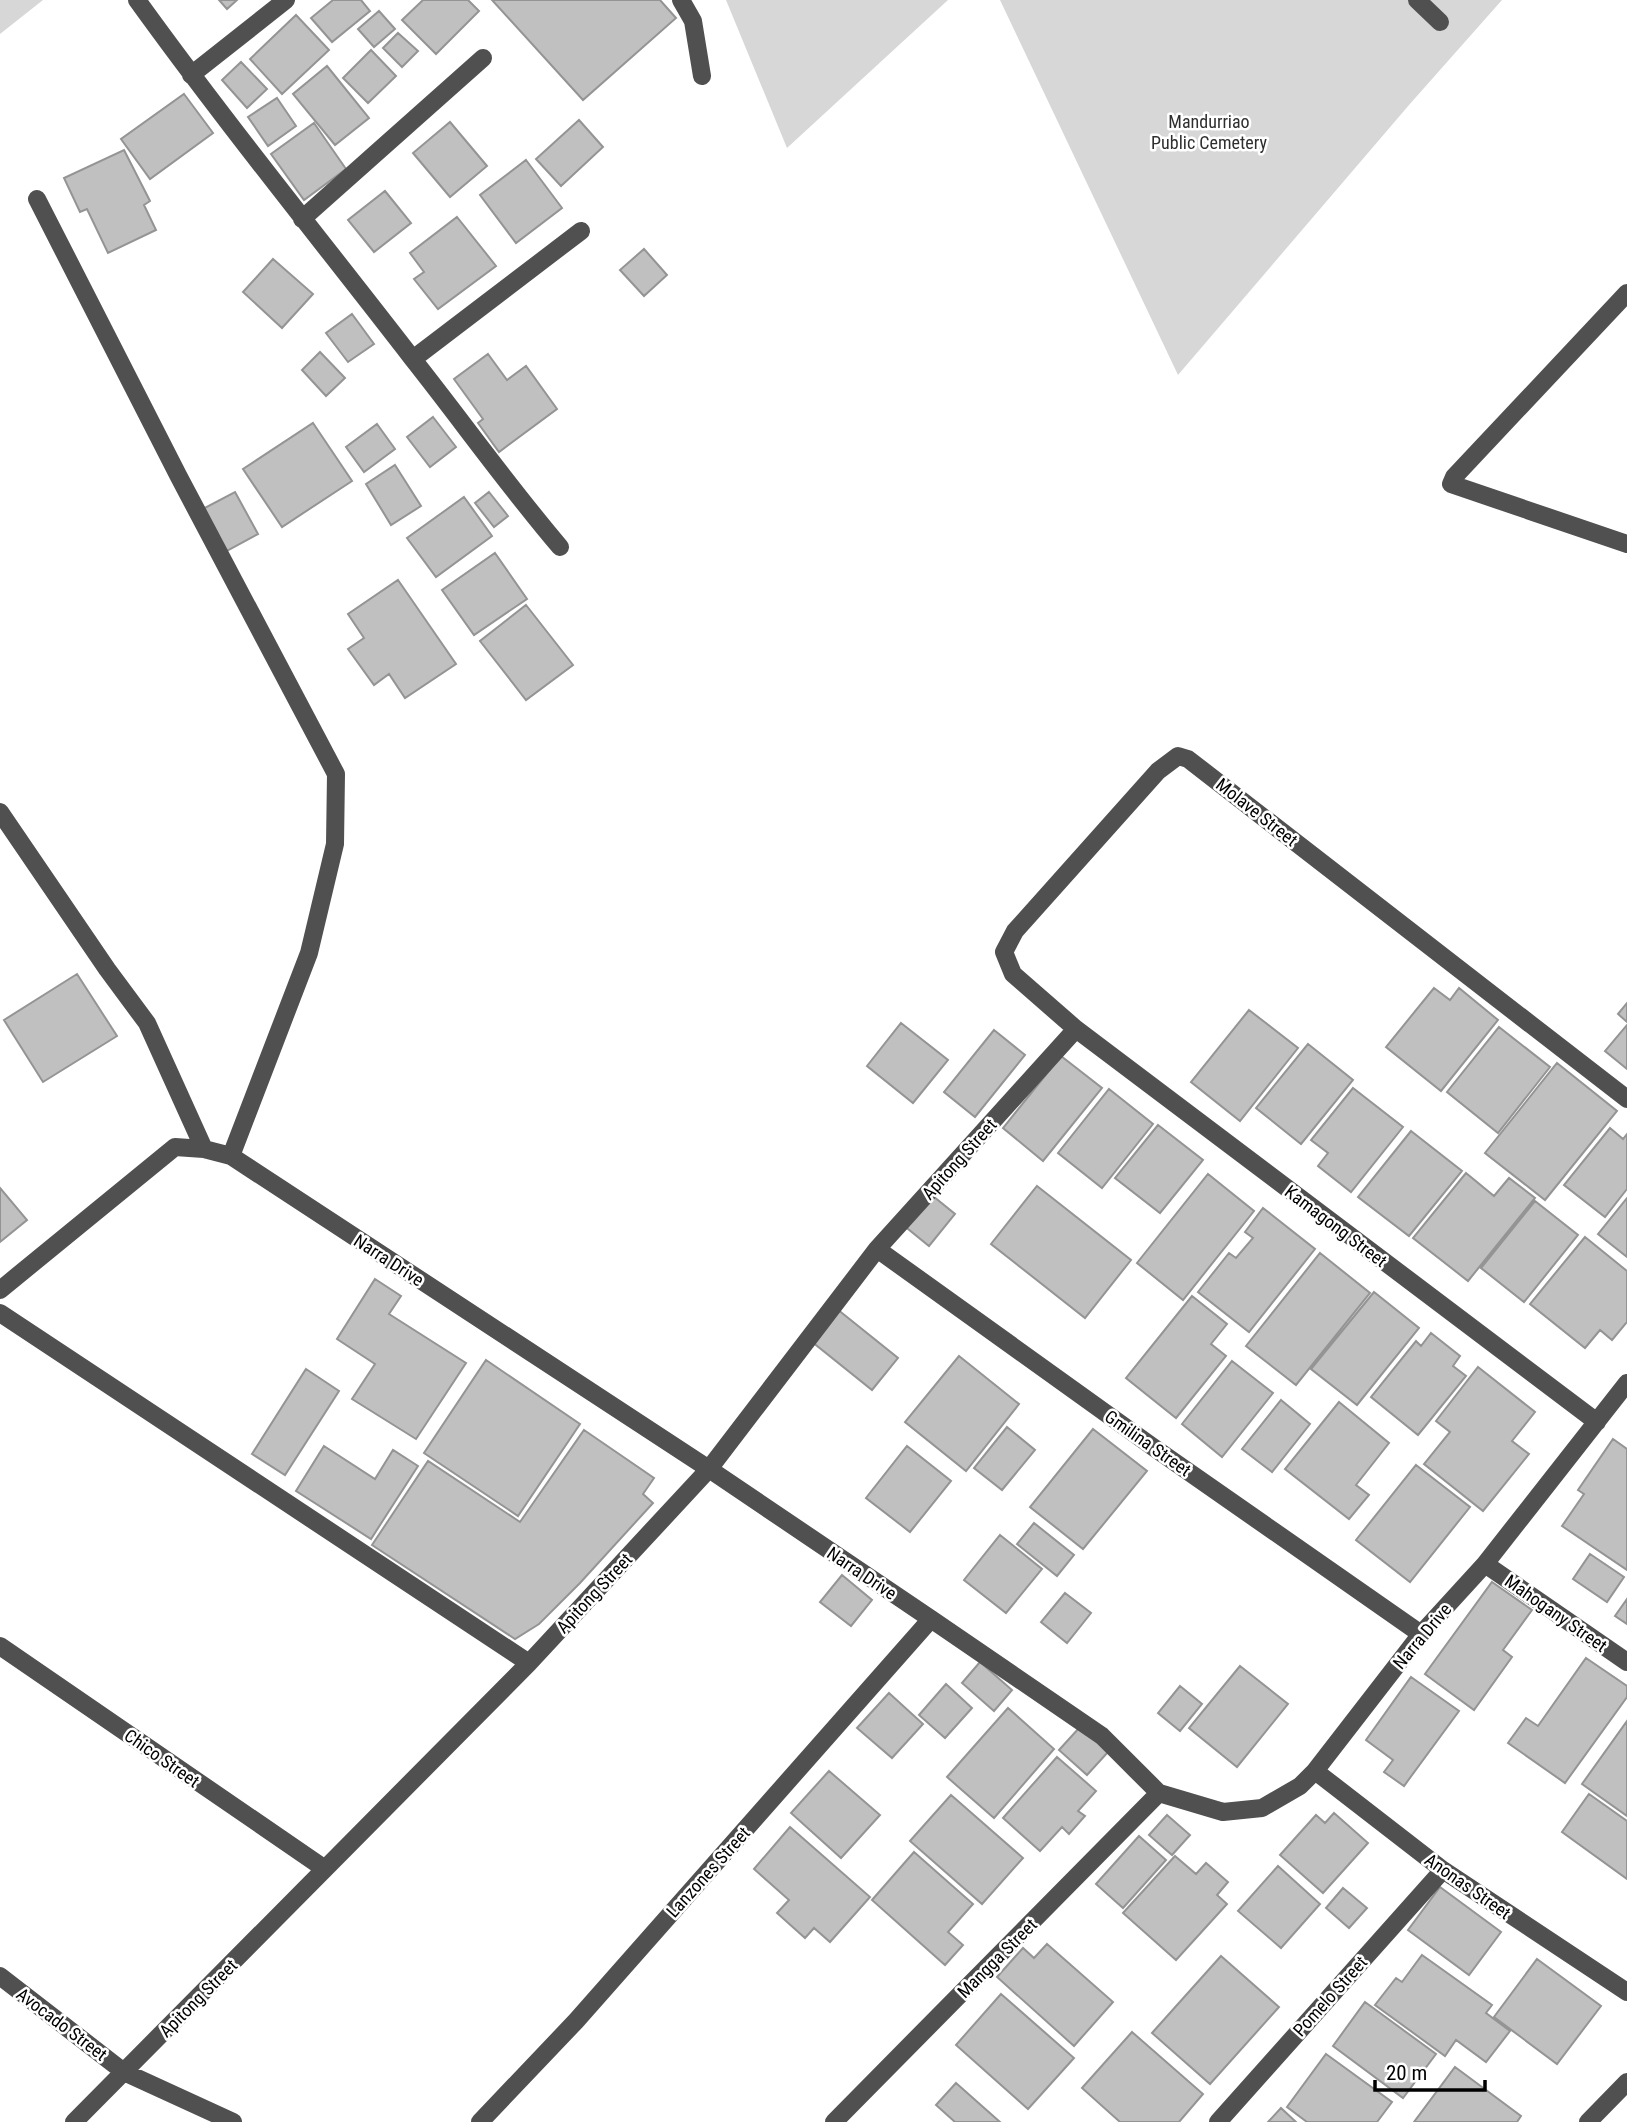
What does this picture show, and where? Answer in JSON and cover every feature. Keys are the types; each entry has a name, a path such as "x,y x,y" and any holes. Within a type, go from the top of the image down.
{"street":[{"path":"137,0 302,219 560,547"},
{"path":"191,75 286,0"},
{"path":"681,0 693,21 702,76"},
{"path":"1417,0 1440,22"},
{"path":"302,219 483,58"},
{"path":"37,199 335,774 335,844 309,953 231,1156"},
{"path":"413,359 581,231"},
{"path":"1627,293 1454,477 1451,484 1620,542 1627,525"},
{"name":"Molave Street","path":"1076,1029 1013,974 1004,952 1015,931 1158,771 1178,757 1188,759 1627,1099"},
{"path":"0,812 147,1023 204,1149"},
{"name":"Apitong Street","path":"74,2122 529,1663 709,1469 877,1249 1076,1029"},
{"name":"Kamagong Street","path":"1076,1029 1597,1422"},
{"name":"Narra Drive","path":"0,1290 174,1147 204,1149 231,1156 709,1469 932,1619 1101,1737 1159,1793 1223,1811 1262,1808 1300,1787 1421,1634 1485,1564 1627,1383"},
{"name":"Gmilina Street","path":"877,1249 1164,1455 1421,1634"},
{"path":"0,1314 529,1663"},
{"name":"Mahogany Street","path":"1485,1564 1627,1662"},
{"name":"Lanzones Street","path":"480,2122 576,2021 932,1619"},
{"name":"Chico Street","path":"0,1646 325,1869"},
{"name":"Anonas Street","path":"1315,1771 1443,1870 1627,1992"},
{"name":"Mangga Street","path":"834,2122 1159,1793"},
{"name":"Pomelo Street","path":"1218,2122 1443,1870"},
{"name":"Avocado Street","path":"0,1976 124,2072 233,2122"},
{"path":"1588,2122 1627,2082"}],"green space":[{"path":"0,0 43,0 0,34"},
{"path":"726,0 948,0 787,148"},
{"name":"Mandurriao Public Cemetery","path":"1000,0 1502,0 1178,375"}],"building":[{"path":"219,0 237,0 227,9"},
{"path":"333,0 361,0 370,11 332,42 311,18"},
{"path":"423,0 468,0 479,11 436,54 402,20"},
{"path":"492,0 660,0 676,18 583,100"},
{"path":"379,11 395,29 374,47 358,29"},
{"path":"296,15 329,50 282,94 250,59"},
{"path":"398,33 418,51 402,67 383,48"},
{"path":"371,50 396,76 368,103 343,78"},
{"path":"241,62 267,89 247,108 222,80"},
{"path":"327,66 369,118 335,145 293,94"},
{"path":"184,94 213,133 150,179 121,139"},
{"path":"277,98 296,126 268,146 248,117"},
{"path":"579,120 603,147 561,186 536,159"},
{"path":"450,122 487,166 450,197 413,153"},
{"path":"314,123 346,169 304,200 271,154"},
{"path":"124,150 150,201 144,205 156,230 108,253 87,209 80,212 64,178"},
{"path":"526,160 562,208 516,243 480,195"},
{"path":"385,191 411,223 374,252 348,220"},
{"path":"457,217 496,266 438,309 414,279 424,272 410,253"},
{"path":"644,249 667,275 644,296 620,270"},
{"path":"273,259 313,294 282,328 243,292"},
{"path":"352,314 374,344 348,362 326,333"},
{"path":"320,352 345,378 326,396 302,370"},
{"path":"488,354 507,380 526,366 557,409 499,452 478,423 483,419 454,379"},
{"path":"433,417 456,447 430,467 407,437"},
{"path":"313,423 352,481 282,527 243,469"},
{"path":"377,424 395,449 364,472 346,447"},
{"path":"395,465 421,506 391,525 366,484"},
{"path":"235,492 258,534 225,552 201,510"},
{"path":"489,492 508,516 494,527 475,503"},
{"path":"464,497 492,536 436,577 407,538"},
{"path":"495,553 527,599 474,635 442,590"},
{"path":"398,580 456,664 405,698 389,674 374,685 348,649 364,638 348,614"},
{"path":"526,605 573,665 526,700 480,641"},
{"path":"77,974 117,1036 43,1082 4,1020"},
{"path":"1434,988 1450,1000 1459,988 1498,1020 1441,1091 1386,1047"},
{"path":"1627,1003 1627,1022 1618,1014"},
{"path":"1249,1010 1298,1048 1240,1121 1191,1082"},
{"path":"901,1023 948,1060 913,1103 867,1066"},
{"path":"1627,1025 1627,1069 1605,1051"},
{"path":"1499,1027 1550,1067 1498,1133 1447,1092"},
{"path":"994,1030 1025,1055 975,1117 944,1092"},
{"path":"1308,1044 1353,1080 1301,1144 1256,1108"},
{"path":"1061,1056 1102,1088 1043,1161 1003,1128"},
{"path":"1557,1063 1617,1111 1545,1200 1485,1153"},
{"path":"1353,1088 1403,1127 1351,1192 1318,1166 1328,1153 1311,1140"},
{"path":"1109,1089 1153,1124 1102,1188 1058,1153"},
{"path":"1158,1125 1203,1160 1160,1213 1115,1178"},
{"path":"1610,1128 1623,1139 1627,1134 1627,1189 1605,1217 1564,1185"},
{"path":"1411,1131 1462,1171 1409,1236 1358,1197"},
{"path":"1466,1173 1494,1196 1509,1178 1535,1198 1468,1281 1413,1238"},
{"path":"1208,1174 1254,1211 1183,1300 1137,1263"},
{"path":"1037,1186 1131,1260 1085,1318 991,1244"},
{"path":"0,1188 27,1220 0,1242"},
{"path":"928,1192 955,1214 929,1246 902,1224"},
{"path":"1627,1198 1627,1257 1598,1234"},
{"path":"1535,1201 1578,1235 1524,1302 1481,1268"},
{"path":"1263,1208 1315,1249 1249,1332 1198,1292 1229,1253 1236,1258 1253,1238 1245,1232"},
{"path":"1585,1237 1627,1271 1627,1322 1612,1340 1600,1330 1585,1348 1530,1304"},
{"path":"1320,1253 1370,1293 1296,1385 1246,1346"},
{"path":"375,1279 401,1296 389,1314 466,1363 416,1439 352,1399 375,1364 337,1339"},
{"path":"1374,1292 1419,1328 1357,1405 1311,1369"},
{"path":"1192,1296 1227,1324 1211,1344 1226,1356 1176,1418 1126,1378"},
{"path":"837,1309 898,1358 872,1390 811,1341"},
{"path":"1431,1333 1460,1356 1453,1366 1466,1376 1418,1435 1371,1397 1416,1341 1421,1346"},
{"path":"959,1356 1019,1404 966,1471 905,1422"},
{"path":"486,1360 580,1424 518,1516 424,1453"},
{"path":"1232,1361 1273,1393 1222,1457 1182,1424"},
{"path":"1478,1367 1535,1412 1512,1441 1529,1454 1483,1511 1424,1464 1450,1432 1436,1421"},
{"path":"306,1369 339,1391 285,1475 252,1454"},
{"path":"1281,1400 1310,1424 1272,1472 1242,1449"},
{"path":"1339,1402 1389,1443 1356,1485 1369,1495 1349,1519 1285,1469"},
{"path":"1007,1427 1035,1450 1002,1490 974,1468"},
{"path":"1093,1429 1147,1471 1083,1549 1030,1507"},
{"path":"584,1430 654,1478 643,1494 653,1503 539,1624 515,1639 372,1545 428,1461 520,1522"},
{"path":"1613,1439 1627,1449 1627,1570 1562,1526 1584,1494 1578,1490"},
{"path":"324,1446 375,1479 393,1450 418,1466 371,1539 296,1491"},
{"path":"907,1446 951,1481 910,1532 866,1498"},
{"path":"1416,1465 1470,1507 1410,1582 1356,1540"},
{"path":"1034,1523 1074,1555 1057,1576 1017,1544"},
{"path":"1000,1535 1042,1569 1006,1613 964,1580"},
{"path":"1590,1554 1624,1577 1607,1602 1573,1579"},
{"path":"842,1575 872,1600 851,1626 820,1602"},
{"path":"1492,1582 1532,1610 1503,1650 1512,1657 1474,1710 1425,1674"},
{"path":"1065,1593 1091,1613 1067,1643 1041,1622"},
{"path":"1627,1599 1627,1624 1615,1616"},
{"path":"1586,1658 1627,1686 1627,1697 1565,1783 1508,1743 1526,1718 1538,1726"},
{"path":"980,1662 1012,1690 994,1711 962,1683"},
{"path":"1240,1666 1288,1704 1237,1767 1189,1728"},
{"path":"1411,1677 1459,1711 1404,1786 1384,1772 1393,1760 1366,1740"},
{"path":"946,1684 972,1708 945,1738 919,1715"},
{"path":"1180,1686 1202,1704 1180,1731 1158,1713"},
{"path":"889,1693 923,1724 892,1758 857,1728"},
{"path":"1008,1708 1054,1749 994,1818 947,1777"},
{"path":"1627,1721 1627,1816 1582,1784"},
{"path":"1080,1727 1108,1752 1087,1775 1059,1750"},
{"path":"1057,1757 1096,1791 1078,1811 1085,1816 1069,1834 1062,1827 1040,1851 1003,1818"},
{"path":"829,1771 880,1815 841,1858 791,1813"},
{"path":"1589,1794 1627,1821 1627,1879 1562,1832"},
{"path":"951,1795 1023,1858 982,1904 910,1841"},
{"path":"1334,1813 1368,1843 1323,1893 1280,1855 1316,1815 1325,1823"},
{"path":"1167,1815 1190,1835 1172,1855 1149,1835"},
{"path":"790,1827 870,1897 830,1942 814,1928 805,1938 777,1913 789,1900 754,1869"},
{"path":"1139,1836 1166,1860 1123,1908 1096,1884"},
{"path":"914,1852 973,1904 948,1932 963,1945 945,1965 872,1900"},
{"path":"1175,1856 1196,1874 1206,1863 1228,1882 1217,1895 1227,1904 1176,1960 1123,1913"},
{"path":"1278,1866 1320,1904 1281,1948 1238,1911"},
{"path":"1440,1887 1501,1932 1469,1975 1408,1930"},
{"path":"1343,1888 1367,1908 1349,1928 1326,1908"},
{"path":"1047,1944 1113,2002 1074,2046 997,1977 1023,1948 1034,1958"},
{"path":"1422,1955 1492,2005 1486,2013 1510,2031 1486,2062 1456,2040 1445,2056 1375,2005 1396,1978 1402,1982"},
{"path":"1221,1956 1279,2007 1210,2084 1152,2033"},
{"path":"1537,1959 1601,2006 1557,2064 1494,2017"},
{"path":"1001,1994 1074,2058 1028,2109 956,2045"},
{"path":"1365,2002 1436,2054 1403,2098 1333,2046"},
{"path":"1132,2032 1203,2094 1179,2122 1120,2122 1082,2088"},
{"path":"1326,2054 1392,2102 1377,2122 1307,2122 1287,2107"},
{"path":"1455,2067 1521,2116 1517,2122 1414,2122"},
{"path":"956,2083 1000,2122 955,2122 936,2105"},
{"path":"1281,2108 1296,2122 1268,2122"}]}
